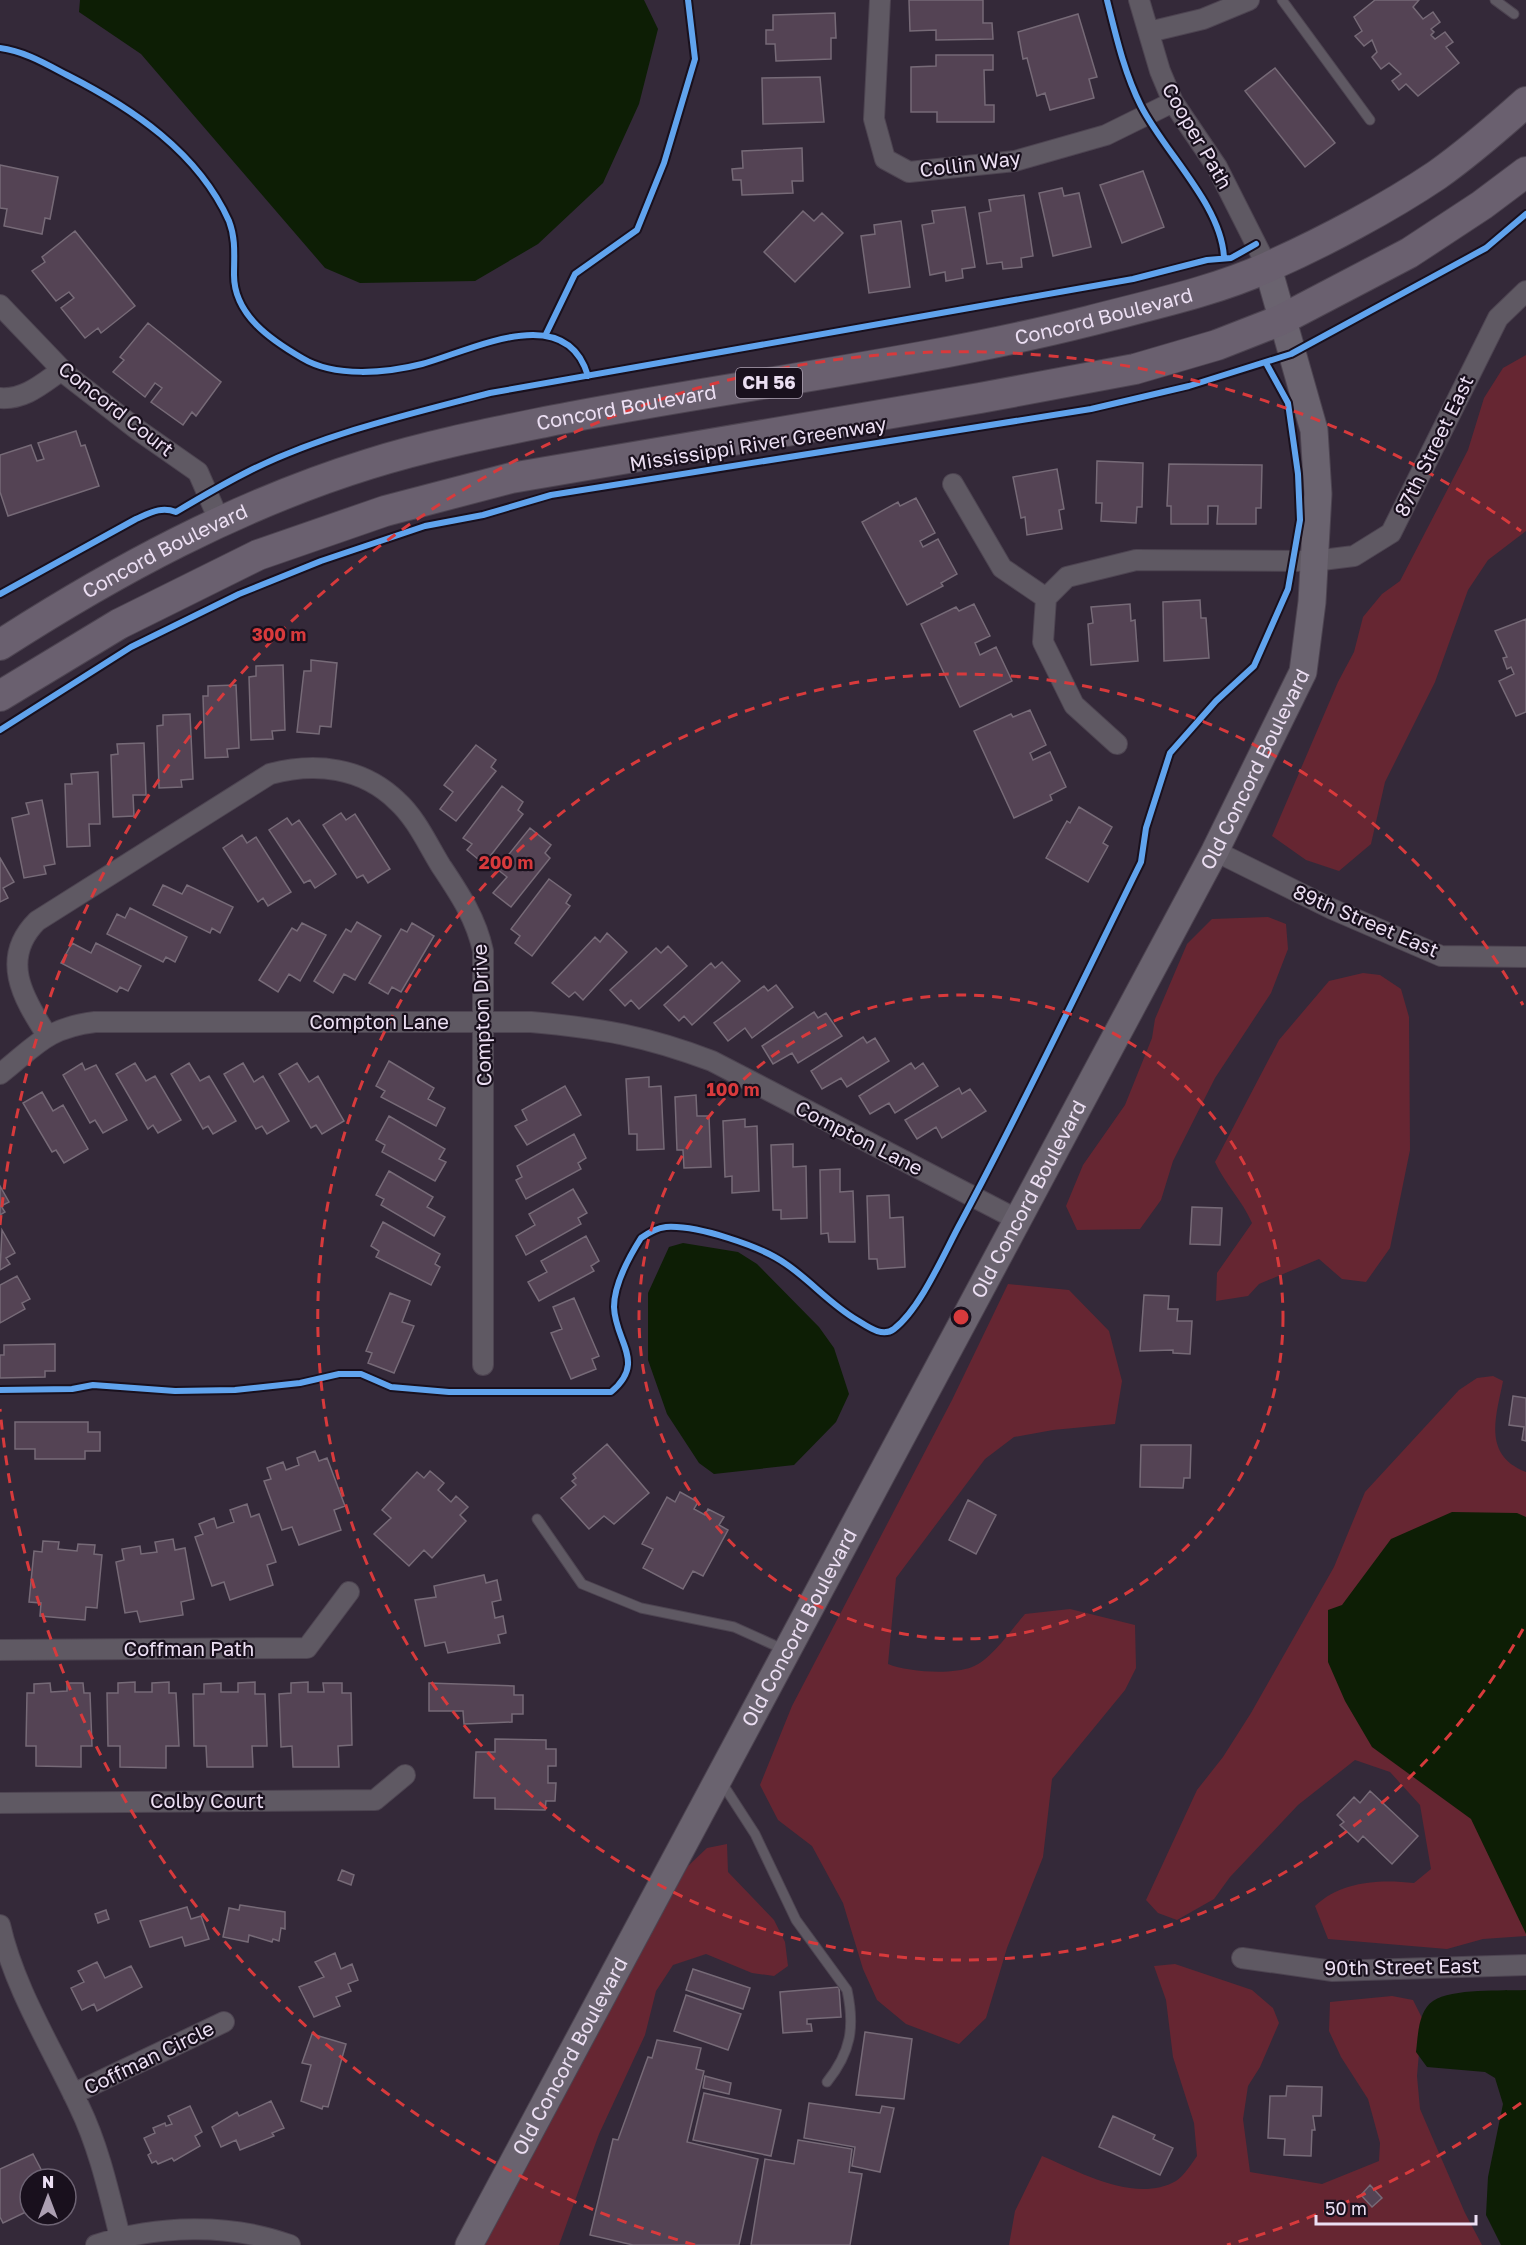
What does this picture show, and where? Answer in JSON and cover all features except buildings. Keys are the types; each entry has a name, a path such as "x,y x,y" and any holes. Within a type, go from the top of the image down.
{"main road":[{"name":"Concord Boulevard","path":"0,645 63,605 219,520 369,464 484,434 614,408 888,364 1019,338 1169,300 1268,268 1372,213 1436,175 1526,102"},
{"name":"CH 56","path":"0,696 119,624 258,555 385,512 511,478 980,398 1135,369 1217,345 1281,320 1409,253 1482,205 1526,172"}],"street":[{"name":"Collin Way","path":"880,0 874,118 885,159 909,172 1015,161 1106,135 1173,102"},
{"name":"Cooper Path","path":"1139,0 1173,102 1217,168 1268,268"},
{"path":"1149,32 1203,19 1250,0"},
{"name":"Old Concord Boulevard","path":"469,2245 1215,851 1303,672 1318,494 1314,430 1268,268"},
{"name":"87th Street East","path":"1046,598 1067,577 1136,560 1314,561 1354,556 1391,533 1498,318 1526,291"},
{"name":"Concord Court","path":"0,305 62,369 112,411 198,472 219,520"},
{"path":"0,398 10,399 29,393 62,369"},
{"path":"953,484 1002,568 1046,598 1043,642 1074,705 1117,744"},
{"name":"Compton Drive","path":"46,1035 21,995 13,974 14,953 29,927 248,786 277,772 318,766 362,777 398,802 413,821 467,906 480,935 484,966 483,1365"},
{"name":"89th Street East","path":"1215,851 1332,909 1441,956 1526,957"},
{"name":"Compton Lane","path":"0,1074 46,1035 69,1026 95,1022 531,1022 600,1028 680,1048 712,1061 1018,1220"},
{"name":"Coffman Path","path":"0,1650 307,1648 349,1592"},
{"name":"Colby Court","path":"0,1803 375,1800 405,1775"},
{"path":"0,1925 15,1972 74,2094 96,2147 120,2237"},
{"name":"90th Street East","path":"1242,1958 1333,1971 1526,1965"},
{"name":"Coffman Circle","path":"74,2094 224,2022"},
{"path":"96,2245 120,2237 181,2229 249,2234 290,2245"}],"lane":[{"path":"1282,0 1370,120"},
{"path":"1495,0 1514,14"},
{"path":"537,1519 582,1584 641,1608 734,1627 787,1651"},
{"path":"719,1778 755,1834 796,1920 847,1990 850,2003 849,2036 843,2061 827,2082"}],"shaded area":[{"path":"80,0 644,0 658,29 639,104 603,183 538,244 475,281 360,283 325,268 141,54 79,12"},
{"path":"1526,355 1526,531 1488,560 1468,590 1435,682 1385,782 1371,844 1339,871 1306,860 1272,836 1338,682 1354,652 1363,617 1382,594 1400,581 1468,450 1484,398 1503,368"},
{"path":"1268,917 1286,924 1288,949 1271,993 1215,1078 1173,1161 1161,1200 1140,1229 1077,1230 1066,1206 1083,1165 1125,1105 1152,1038 1155,1019 1187,944 1212,919"},
{"path":"1363,973 1380,975 1401,989 1409,1017 1410,1150 1390,1248 1366,1282 1342,1279 1319,1259 1259,1284 1248,1296 1216,1301 1217,1273 1252,1223 1215,1162 1279,1040 1329,981"},
{"path":"683,1243 738,1252 757,1264 819,1327 834,1348 849,1394 836,1422 794,1465 714,1474 699,1463 667,1414 648,1360 648,1293 669,1247"},
{"path":"1008,1284 1069,1290 1109,1331 1122,1381 1115,1424 1053,1430 1014,1437 985,1459 896,1578 888,1664 930,1672 972,1667 993,1652 1025,1614 1070,1609 1135,1625 1136,1668 1125,1690 1052,1779 1043,1857 1007,1948 986,2018 959,2044 906,2024 877,2000 863,1969 843,1903 812,1846 778,1820 760,1785 792,1706 952,1400"},
{"path":"1493,1376 1503,1381 1497,1408 1495,1434 1498,1445 1503,1456 1512,1465 1526,1472 1526,1936 1483,1939 1447,1949 1328,1939 1315,1906 1325,1898 1337,1891 1362,1884 1388,1881 1414,1883 1431,1869 1420,1805 1390,1772 1355,1760 1298,1805 1230,1877 1214,1899 1177,1920 1158,1913 1146,1900 1197,1790 1223,1757 1251,1713 1334,1567 1365,1492 1459,1390 1477,1378"},
{"path":"1452,1512 1517,1513 1526,1517 1526,1934 1471,1819 1372,1747 1345,1701 1328,1662 1328,1610 1342,1605 1391,1539"},
{"path":"727,1844 728,1872 774,1920 785,1942 788,1966 774,1976 752,1973 706,1954 673,1965 656,1991 645,2035 599,2134 559,2245 481,2245 688,1866 707,1848"},
{"path":"1175,1964 1252,1990 1273,2008 1279,2023 1260,2067 1248,2086 1243,2119 1250,2172 1322,2184 1379,2161 1380,2143 1368,2099 1341,2057 1329,2031 1330,2002 1392,1996 1413,2000 1422,2018 1417,2076 1420,2109 1465,2213 1482,2245 1009,2245 1015,2211 1042,2156 1108,2183 1143,2189 1160,2187 1176,2181 1197,2156 1194,2123 1173,2057 1166,2000 1154,1966"},
{"path":"1526,1990 1526,2245 1501,2245 1486,2215 1488,2177 1503,2104 1495,2078 1485,2072 1427,2067 1416,2052 1418,2031 1428,2005 1442,1997 1465,1992"}],"cycle path":[{"path":"546,334 575,274 637,230 664,163 695,59 688,0"},
{"path":"1107,0 1121,54 1135,93 1151,124 1191,180 1214,219 1221,238 1224,258"},
{"path":"0,48 35,58 91,88 139,118 181,153 216,196 229,221 234,241 236,289 247,314 256,325 278,343 302,358 330,369 345,371 393,370 422,364 516,336 539,335 560,340 577,353 588,376"},
{"name":"Mississippi River Greenway","path":"0,730 131,647 239,594 321,561 425,526 483,515 551,495 1091,409 1189,386 1291,354 1486,248 1526,214"},
{"path":"0,594 136,519 160,510 176,512 234,479 281,456 399,417 490,393 1133,279 1207,260 1231,258 1256,244"},
{"path":"0,1390 72,1389 93,1385 175,1391 235,1390 300,1383 339,1374 361,1374 391,1387 449,1392 611,1392 622,1381 627,1371 628,1361 614,1307 619,1280 641,1238 659,1228 666,1227 711,1233 761,1250 786,1264 847,1314 865,1325 880,1332 894,1329 904,1320 923,1294 939,1264 1030,1088 1141,862 1146,828 1170,753 1216,701 1254,666 1288,589 1300,520 1298,474 1288,403 1266,363"}]}
